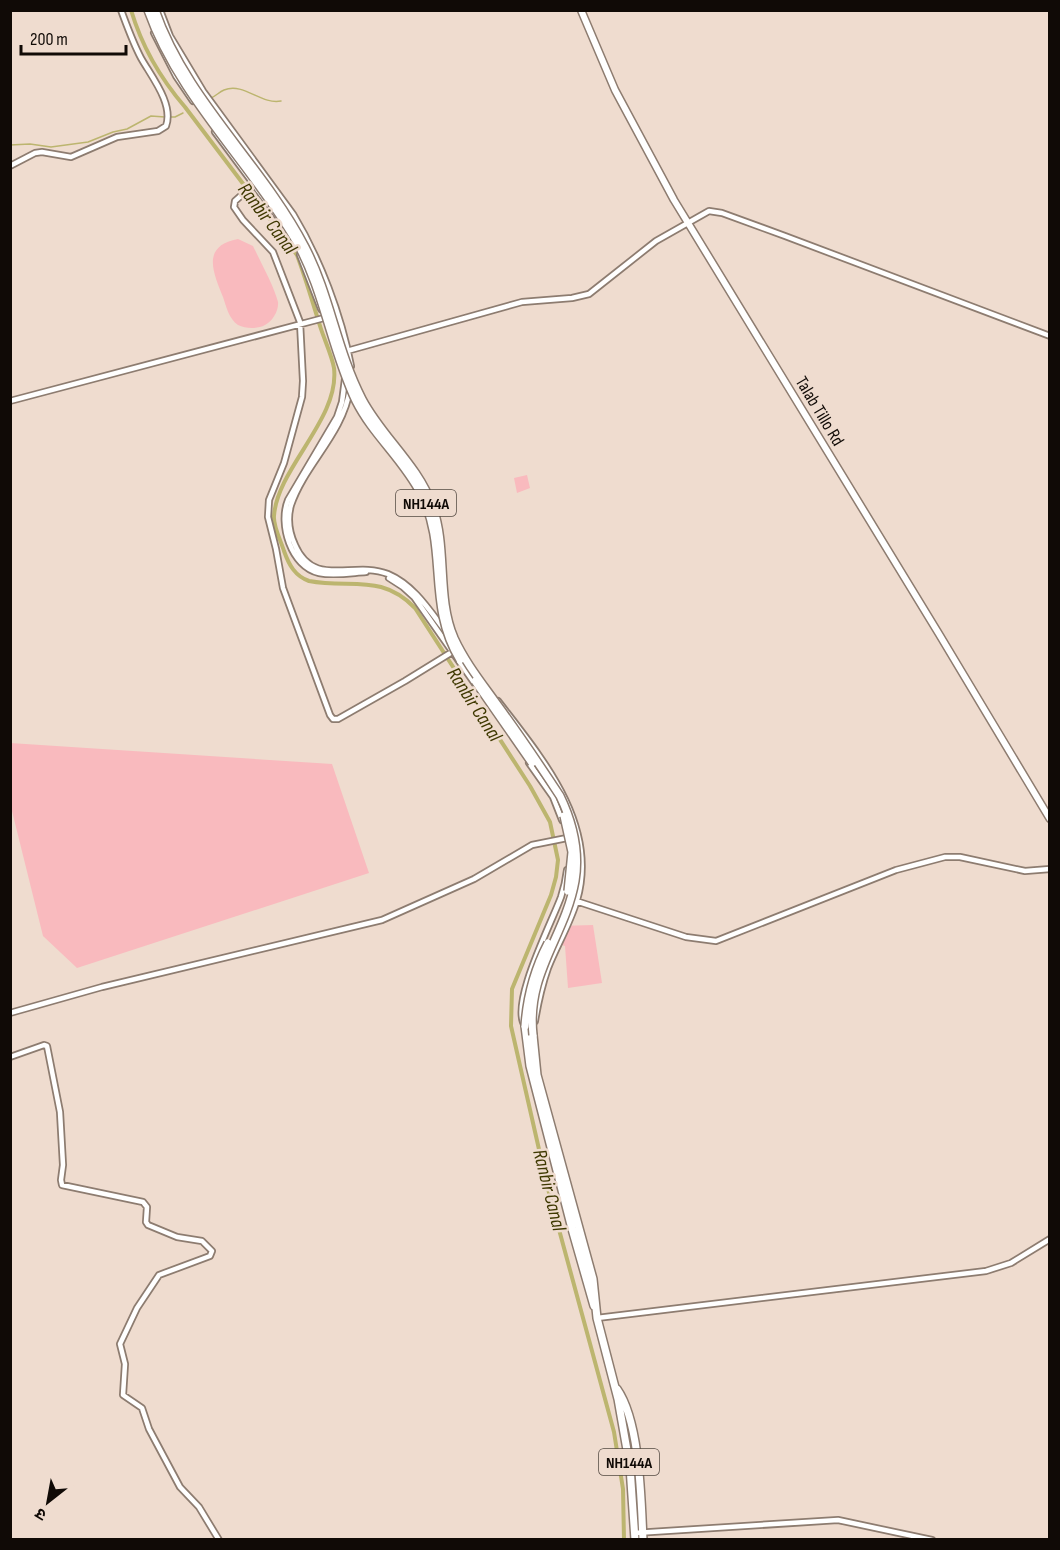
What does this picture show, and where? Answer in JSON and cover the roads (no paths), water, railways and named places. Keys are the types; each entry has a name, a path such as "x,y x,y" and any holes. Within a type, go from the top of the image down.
{"highway":[{"name":"NH144A","path":"147,10 162,46 181,80 296,240 355,399 368,421 417,485 430,513 435,533 440,608 452,645 549,786 564,815 572,852 569,886 562,911 534,974 526,1004 526,1043 532,1077 614,1383 630,1467 639,1536"},
{"name":"NH144A","path":"155,10 167,41 183,70 306,247 320,281 352,378 362,399 381,430 414,471 432,503 440,532 445,603 454,637 468,663 560,796 568,814 576,845 575,879 569,904 539,975 532,1005 533,1035"},
{"path":"533,1035 537,1075 593,1279 596,1315"}],"main road":[{"name":"Talab Tillo Rd","path":"581,10 623,107 687,222 1050,819"}],"street":[{"path":"10,166 38,153 75,156 122,136 158,131 164,128 167,118 158,87 141,57 121,10"},
{"path":"147,10 158,42 176,76 253,187 285,227 299,253 345,379 342,402 337,417 286,504 285,523 289,539 301,562 316,572 373,573 386,577 414,597 449,653 553,797 565,839 568,861 564,888 527,982 521,1018 525,1026"},
{"path":"160,10 170,36 203,91 304,232 330,294 348,351 351,376 345,408 293,498 288,514 296,546 307,564 318,570 367,569 394,577 412,590 525,735 565,798 579,838 581,882 576,902 542,987 533,1035"},
{"path":"253,187 235,201 235,210 273,252 301,325 302,398 284,463 269,498 268,517 283,588 330,715 333,719 338,719 449,653"},
{"path":"336,353 518,302 572,298 589,294 642,251 704,212 711,211 722,213 1050,336"},
{"path":"10,401 323,318"},
{"path":"10,1013 102,987 382,920 474,879 532,845 565,839"},
{"path":"576,902 686,937 717,941 896,870 945,857 960,857 1025,871 1050,869"},
{"path":"10,1058 45,1045 47,1047 60,1112 62,1185 143,1202 147,1207 147,1226 177,1237 202,1241 212,1251 210,1256 159,1275 137,1308 120,1347 125,1364 123,1395 142,1408 149,1429 180,1487 199,1507 219,1539"},
{"path":"596,1315 982,1271 1011,1263 1050,1239"},
{"path":"639,1536 838,1520 932,1539"}],"waterway":[{"name":"Ranbir Canal","path":"131,10 146,49 168,85 297,255 332,359 333,387 328,406 285,480 274,516 277,534 288,561 296,573 309,581 378,586 402,597 415,608 530,786 550,822 558,860 556,877 551,895 512,989 511,1026 548,1189 614,1432 623,1489 624,1540"},
{"path":"211,98 231,88 246,91 266,100 281,101"},
{"path":"170,117 183,113"},
{"path":"10,145 30,144 51,147 88,142 127,129 151,116 165,117"}]}
